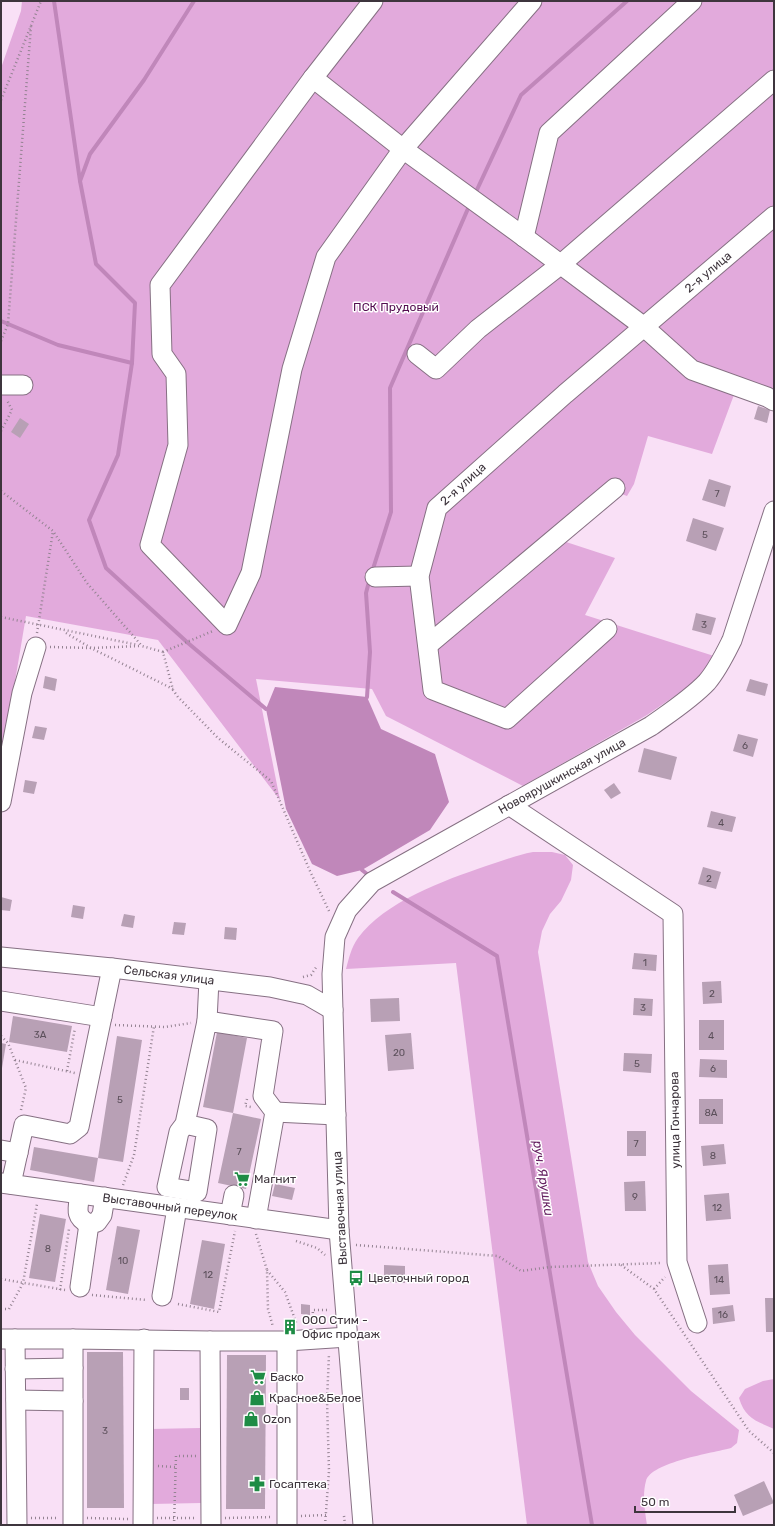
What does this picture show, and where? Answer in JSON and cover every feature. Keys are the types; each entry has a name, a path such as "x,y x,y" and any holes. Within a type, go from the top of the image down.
{"street":[{"path":"373,1 313,78 160,285 162,354 176,374 178,445 150,545 227,625 251,573 292,369 326,257 402,149 532,1"},
{"path":"524,236 549,133 692,1"},
{"path":"313,78 402,149 524,236 560,265 644,326 692,370 772,395"},
{"path":"417,354 436,369 478,329 560,265 774,80"},
{"name":"2-я улица","path":"607,629 507,719 433,690 419,576 437,508 644,326 774,216"},
{"path":"4,392 23,385"},
{"path":"428,645 614,488"},
{"name":"Новоярушкинская улица","path":"333,1010 332,974 335,937 346,910 372,882 651,726 682,703 706,682 723,659 732,640 774,511"},
{"path":"375,577 419,576"},
{"path":"1,802 22,693 36,647"},
{"name":"улица Гончарова","path":"509,805 673,914 677,1262 697,1323"},
{"name":"Сельская улица","path":"1,958 112,968 270,987 307,995 333,1010"},
{"path":"6,1184 10,1151 24,1125 70,1134 79,1127 112,968"},
{"path":"190,1203 167,1187 179,1132 185,1124 207,1021 209,980"},
{"path":"1,1001 78,1013 101,1020"},
{"name":"Выставочная улица","path":"333,1010 340,1230 339,1338 363,1525"},
{"path":"207,1021 273,1031 263,1096 275,1112 253,1230"},
{"path":"275,1112 336,1115"},
{"path":"170,1300 207,1129 185,1124"},
{"name":"Выставочный переулок","path":"6,1184 109,1198 190,1203 231,1225 253,1230 340,1230"},
{"path":"80,1194 77,1212 82,1220 89,1224 97,1222 102,1215 109,1198"},
{"path":"231,1225 234,1195"},
{"path":"80,1287 89,1224"},
{"path":"17,1522 15,1369 8,1339 282,1341 339,1338"},
{"path":"73,1339 73,1522"},
{"path":"143,1525 144,1339"},
{"path":"210,1341 211,1525"},
{"path":"282,1341 287,1525"},
{"path":"15,1369 73,1368"},
{"path":"16,1400 73,1401"}],"path":[{"path":"1,100 41,1"},
{"path":"1,341 8,324 31,26"},
{"path":"1,431 12,410 4,392"},
{"path":"1,491 53,531 87,583 142,646"},
{"path":"53,531 36,647 91,648 142,646"},
{"path":"1,618 142,646 164,652 227,625"},
{"path":"63,631 91,648 173,690"},
{"path":"164,652 173,690 178,697 218,738 271,781 310,871 328,907 335,937"},
{"path":"67,1071 78,1013"},
{"path":"101,1020 165,1027 207,1021"},
{"path":"109,1198 122,1188 134,1155 154,1026"},
{"path":"1,1036 8,1043 26,1088 19,1118 24,1125"},
{"path":"15,1060 90,1076"},
{"path":"247,1098 245,1106 253,1108"},
{"path":"1,1309 9,1308 23,1283 39,1188"},
{"path":"170,1300 219,1312 231,1225 253,1230 267,1270 268,1308 282,1341"},
{"path":"60,1290 70,1226"},
{"path":"295,1241 317,1248 326,1256"},
{"path":"356,1245 498,1256 521,1271 550,1267 677,1262"},
{"path":"620,1264 654,1289 749,1431 774,1453"},
{"path":"267,1270 285,1292 297,1322"},
{"path":"325,1525 329,1471 327,1400 339,1338 329,1303"},
{"path":"312,1328 313,1310 330,1310"},
{"path":"174,1525 176,1456 211,1456"},
{"path":"344,1516 345,1525"},
{"path":"17,1522 73,1522"}],"green space":[{"name":"ПСК Прудовый","path":"22,1 774,1 774,407 735,392 712,454 648,436 634,484 627,496 616,492 560,540 615,558 585,615 714,656 695,682 647,715 523,786 386,716 372,689 256,679 280,800 158,640 26,616 1,764 1,68 21,11"},
{"path":"533,852 552,852 565,855 573,865 571,880 561,901 550,914 542,931 538,952 588,1262 598,1286 616,1312 635,1335 691,1391 739,1430 737,1443 731,1448 684,1459 650,1474 646,1481 644,1492 647,1525 527,1525 456,963 346,969 352,949 358,938 369,925 399,903 434,885 452,878 510,858"},
{"path":"774,1379 774,1429 752,1418 744,1410 739,1398 745,1389 763,1381"},
{"path":"200,1428 201,1503 151,1504 150,1429"}],"shaded area":[{"path":"275,687 367,697 381,729 435,754 449,802 430,830 362,870 337,876 312,864 286,809 266,709"}],"building":[{"path":"758,406 770,410 767,423 754,419"},
{"path":"20,418 29,424 20,438 11,432"},
{"path":"709,479 731,486 725,507 702,500"},
{"path":"693,518 724,528 716,551 686,541"},
{"path":"696,613 716,618 711,635 692,630"},
{"path":"45,676 57,679 55,691 43,688"},
{"path":"750,679 768,684 765,696 746,691"},
{"path":"35,726 47,728 44,740 32,738"},
{"path":"738,734 758,739 753,757 733,751"},
{"path":"644,748 677,757 671,780 638,772"},
{"path":"25,780 37,782 34,794 23,792"},
{"path":"614,783 621,793 611,799 604,790"},
{"path":"711,811 736,817 732,832 707,827"},
{"path":"703,867 721,872 716,889 698,884"},
{"path":"1,897 12,900 10,911 1,910"},
{"path":"73,905 85,907 83,919 71,917"},
{"path":"124,914 135,916 133,928 121,926"},
{"path":"174,922 186,923 184,935 172,934"},
{"path":"225,927 237,928 236,940 224,939"},
{"path":"634,953 657,955 656,971 632,969"},
{"path":"721,981 722,1003 703,1004 702,982"},
{"path":"399,998 400,1021 371,1022 370,999"},
{"path":"634,998 653,999 652,1016 633,1015"},
{"path":"13,1016 72,1026 67,1052 9,1042"},
{"path":"699,1020 724,1020 724,1050 699,1050"},
{"path":"217,1032 247,1038 233,1113 203,1107"},
{"path":"411,1033 414,1069 388,1071 385,1035"},
{"path":"117,1036 142,1040 123,1162 98,1158"},
{"path":"1,1043 6,1044 2,1068 1,1068"},
{"path":"624,1053 652,1054 651,1073 623,1071"},
{"path":"700,1059 727,1060 727,1078 699,1077"},
{"path":"699,1099 723,1099 723,1124 699,1124"},
{"path":"233,1113 261,1119 246,1189 218,1183"},
{"path":"627,1131 646,1131 646,1156 627,1156"},
{"path":"724,1144 726,1164 703,1166 701,1146"},
{"path":"34,1147 98,1158 94,1182 30,1170"},
{"path":"645,1181 646,1211 625,1211 624,1182"},
{"path":"275,1184 295,1188 292,1200 272,1196"},
{"path":"729,1193 731,1219 706,1221 704,1195"},
{"path":"40,1214 66,1219 55,1282 29,1278"},
{"path":"117,1226 140,1230 128,1294 106,1290"},
{"path":"202,1240 225,1244 214,1309 190,1304"},
{"path":"728,1264 730,1294 710,1295 708,1265"},
{"path":"384,1265 405,1266 405,1283 384,1282"},
{"path":"765,1298 774,1298 774,1332 766,1332"},
{"path":"301,1304 310,1305 310,1315 301,1314"},
{"path":"733,1305 735,1321 713,1324 712,1308"},
{"name":"ООО Стим - Офис продаж","path":"284,1321 295,1321 295,1334 285,1334"},
{"path":"87,1352 123,1352 124,1508 87,1508"},
{"path":"227,1355 266,1355 265,1509 226,1509"},
{"path":"180,1388 189,1388 189,1400 180,1400"},
{"path":"764,1481 774,1503 743,1516 734,1495"}],"waterway":[{"path":"54,1 80,181"},
{"path":"194,1 144,80 90,154 80,181 96,264 135,303 132,363 118,455 89,520 106,568 188,643 266,709"},
{"path":"475,194 521,95 627,1"},
{"path":"372,572 391,512 390,388 470,204"},
{"path":"1,321 58,345 132,363"},
{"path":"367,697 370,652 366,593 370,578"},
{"name":"руч. Ярушки","path":"362,870 367,874"},
{"name":"руч. Ярушки","path":"393,892 497,956 592,1525"}],"place":[{"name":"Магнит","path":"242,1179"},
{"name":"Цветочный город","path":"356,1278"},
{"name":"ООО Стим - Офис продаж","path":"290,1327"},
{"name":"Баско","path":"258,1377"},
{"name":"Красное&Белое","path":"257,1398"},
{"name":"Ozon","path":"251,1419"},
{"name":"Госаптека","path":"257,1484"}]}
